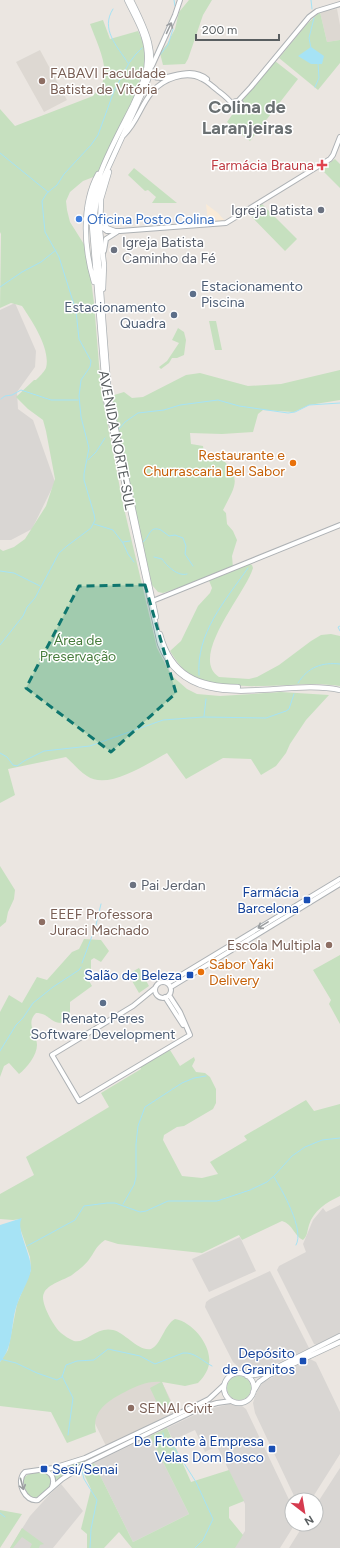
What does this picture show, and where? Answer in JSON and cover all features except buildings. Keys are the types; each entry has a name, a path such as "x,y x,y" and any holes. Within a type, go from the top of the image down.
{"main road":[{"name":"AVENIDA NORTE-SUL","path":"126,0 144,36 147,48 147,66 140,89 105,164 94,192 93,211 109,397 160,644 164,654 177,672 195,684 207,688 223,690 340,689"},
{"name":"AVENIDA NORTE-SUL","path":"93,211 98,192 146,85 151,70 149,38 131,0"},
{"path":"100,226 101,196 114,155"},
{"path":"97,294 89,265 86,213 93,183 105,164"},
{"path":"100,204 104,225 115,231"},
{"path":"86,213 88,211 99,213 104,261 101,306"},
{"path":"89,258 92,267 97,268 102,266 104,261"},
{"name":"AVENIDA NORTE-SUL","path":"97,268 97,294 106,400 151,600"},
{"path":"247,1376 266,1373 340,1336"},
{"path":"253,1392 252,1383 247,1376 241,1373 233,1374 227,1379 224,1385 226,1395 231,1401 244,1402 249,1398 253,1392 259,1382 269,1375 340,1342"}],"street":[{"path":"180,0 151,70 154,77 162,78 183,72 199,74 237,102"},
{"path":"237,102 309,17 317,11 340,4"},
{"path":"122,137 134,124 145,101 153,91 175,77 183,75 203,79 228,99 237,102"},
{"path":"100,226 106,230 120,231 226,223 330,159 340,137"},
{"path":"103,256 106,239 120,231"},
{"path":"151,600 340,525"},
{"path":"340,879 168,983 160,982 146,997 52,1055 79,1101 190,1035 173,1012 167,996 171,987 340,884"},
{"path":"301,908 302,902"},
{"path":"168,983 171,987"},
{"path":"155,988 156,994"},
{"path":"146,997 156,994 160,997 167,996"},
{"path":"224,1385 209,1399 92,1456 70,1464 44,1470 25,1472 20,1483 27,1498 33,1501 38,1500 72,1472 94,1459 200,1408 231,1401"},
{"path":"44,1470 49,1472 52,1477 52,1488"}],"highlighted area":[{"path":"145,585 176,693 111,752 26,688 79,586"}],"shaded area":[{"path":"337,9 340,25 340,40 327,42 320,12"},
{"name":"FABAVI Faculdade Batista de Vitória","path":"40,50 67,100 44,112 16,62"},
{"path":"206,204 218,213 225,221 208,222"},
{"path":"15,303 36,351 35,367 17,392 18,409 33,420 55,482 32,529 11,540 0,540 0,310"},
{"path":"340,1205 340,1334 317,1345 314,1344 277,1270 279,1266 306,1252 303,1244 313,1220 323,1208 326,1212"},
{"path":"240,1237 256,1271 209,1292 192,1259"},
{"path":"270,1271 309,1348 261,1371 255,1373 248,1372 242,1370 233,1362 205,1307 206,1302"},
{"path":"310,1359 316,1362 340,1412 340,1454 316,1492 292,1492 255,1413 253,1403 257,1390 265,1381"},
{"name":"SENAI Civit","path":"156,1370 177,1413 106,1446 85,1403"},
{"path":"230,1404 242,1406 246,1409 285,1492 284,1492 284,1532 290,1532 280,1548 234,1548 245,1531 245,1504 217,1446 205,1452 195,1430 173,1440 167,1428 205,1410"},
{"path":"150,1436 189,1514 133,1542 94,1463"},
{"path":"340,1468 340,1548 289,1548 299,1532 324,1532 324,1493"},
{"path":"61,1484 83,1511 53,1548 10,1548 30,1516"}],"green space":[{"path":"189,0 212,0 203,15 185,64 163,65 160,53 175,29 179,12"},
{"path":"320,12 327,42 340,40 340,63 318,90 279,58 307,24"},
{"name":"Área de Preservação","path":"103,20 110,39 138,31 144,44 145,65 134,97 96,176 83,181 70,192 66,201 70,222 87,249 94,303 101,389 123,504 157,648 171,675 187,689 197,694 220,696 281,692 329,695 306,720 290,744 286,753 276,766 261,775 251,759 223,758 186,779 167,753 128,774 117,778 96,780 84,774 66,757 8,769 15,795 0,803 0,549 3,551 14,547 25,539 46,506 55,479 43,420 28,409 16,397 43,373 46,368 46,352 40,336 22,306 11,303 0,308 0,109 15,126 93,96 103,82 104,64 90,24"},
{"path":"275,61 298,79 250,141 227,122 234,112 240,112 244,107 242,101"},
{"path":"335,159 340,164 340,188 321,169"},
{"path":"134,168 177,203 152,203 156,197 148,190 145,191 128,175"},
{"path":"262,204 297,239 285,251 248,213"},
{"path":"209,321 216,321 222,350 215,350"},
{"path":"178,328 184,332 186,340 184,355 177,358 172,358 169,363 161,369 159,367 167,361 179,343 172,340"},
{"path":"340,370 340,400 309,405 294,412 263,410 258,414 253,432 222,434 190,433 191,444 203,446 204,454 207,457 218,455 226,463 234,475 234,487 223,510 226,513 227,524 233,531 237,540 232,556 233,568 250,564 253,568 214,640 210,655 211,668 219,677 249,679 257,677 279,665 321,635 331,634 340,636 340,686 316,684 232,686 201,680 186,672 170,651 181,641 198,606 210,593 212,588 208,578 163,593 158,592 152,585 111,396 124,392 132,398 143,397 186,375 200,373 248,386 281,384"},
{"path":"0,866 15,890 14,899 8,912 6,922 0,927"},
{"path":"84,939 101,940 109,951 101,962 94,958 91,960 91,969 84,972 92,986 70,1002 70,1013 61,1023 57,1023 40,1013 36,1013 33,1017 31,1025 37,1041 37,1049 33,1057 28,1065 19,1074 9,1063 4,1066 0,1077 0,1012 9,995 22,1003 37,977 47,980 72,952 79,949"},
{"path":"340,955 340,1024 329,1004 331,1000 313,970"},
{"path":"139,968 149,986 139,993 128,974"},
{"path":"170,1050 180,1066 194,1057 195,1060 192,1066 196,1072 205,1073 210,1077 216,1089 216,1103 213,1109 184,1126 177,1127 164,1135 163,1140 182,1176 202,1178 218,1174 210,1162 247,1140 244,1136 306,1100 314,1111 340,1104 340,1196 330,1201 317,1211 311,1220 307,1235 303,1240 297,1236 289,1225 282,1221 242,1240 239,1235 202,1253 118,1244 105,1240 99,1245 88,1261 72,1275 49,1287 44,1293 43,1297 45,1308 58,1330 74,1341 82,1340 107,1329 122,1334 142,1348 151,1349 157,1343 171,1322 175,1319 188,1325 200,1336 209,1357 208,1369 198,1383 185,1386 162,1382 171,1403 160,1409 150,1388 161,1382 151,1382 138,1386 113,1399 103,1407 96,1418 96,1432 67,1443 51,1412 0,1406 0,1362 8,1350 17,1304 31,1270 30,1257 20,1228 19,1222 21,1219 0,1219 0,1194 34,1175 26,1157 109,1107 101,1093 141,1069 140,1067"},
{"path":"239,1376 248,1379 251,1388 248,1397 239,1400 230,1397 227,1388 230,1379"},
{"path":"167,1428 191,1482 229,1470 244,1501 229,1507 229,1518 243,1535 235,1548 132,1548 119,1532 104,1548 87,1548 87,1534 81,1529 91,1489 82,1470 94,1463 133,1542 189,1514 150,1436"},
{"path":"127,1440 84,1463 55,1481 51,1470 83,1461"},
{"path":"34,1473 47,1473 51,1479 48,1489 36,1498 33,1499 29,1497 22,1481 24,1478"},
{"path":"0,1510 22,1514 0,1548"},
{"path":"22,1528 44,1544 40,1545 39,1548 30,1548 32,1544 22,1537 13,1548 10,1548"}],"water":[{"path":"311,47 324,56 322,64 311,64 298,56"},
{"path":"22,1218 20,1228 30,1262 31,1272 19,1298 8,1349 0,1362 0,1225"}],"waterway":[{"path":"174,0 175,6"},
{"path":"311,0 312,9"},
{"path":"113,9 109,16 109,30 115,44 128,63"},
{"path":"311,48 309,38 314,18"},
{"path":"159,56 168,45 173,29"},
{"path":"0,645 35,598 59,553 91,528 95,520 84,480 89,448 81,417 79,396 81,380 90,367 91,361 79,339 76,311 59,257 45,232 42,201 47,193 57,185 64,174 91,145 98,135 114,91 129,63 142,48"},
{"path":"315,87 319,78 318,63"},
{"path":"0,153 48,192"},
{"path":"0,287 22,272 41,262 56,250"},
{"path":"1,399 21,390 51,400 78,400"},
{"path":"119,429 125,422 138,413 164,410 180,405 218,400 239,406 288,413 295,412 309,405 340,403"},
{"path":"88,460 96,452 105,438"},
{"path":"94,524 113,530 123,543 134,562"},
{"path":"143,542 154,529 161,530 169,536 175,535 183,538 186,546 185,554 193,566"},
{"path":"123,542 130,541"},
{"path":"154,557 162,559 176,572 184,575 187,574"},
{"path":"199,675 199,660 207,631 222,605 248,568"},
{"path":"0,571 14,573 40,586"},
{"path":"340,626 338,627 340,631"},
{"path":"298,683 311,669 321,665 340,664"},
{"path":"0,753 7,757 13,765 17,766 44,751 90,746 163,720 203,717 266,718 289,709 294,694"},
{"path":"204,716 206,699"},
{"path":"82,963 96,925 101,904"},
{"path":"0,1051 16,1025 23,1018 33,1003 81,967"},
{"path":"123,1204 134,1185 136,1177 136,1144 138,1126 145,1107 182,1083 194,1078 206,1076"},
{"path":"27,1246 75,1220 84,1206 115,1203 140,1212 146,1211 168,1201 217,1201 250,1190 267,1182 292,1156 305,1147 322,1140 340,1138"},
{"path":"274,1177 287,1200 295,1220 298,1238 296,1245"},
{"path":"0,1359 16,1363 57,1380 62,1377 66,1365 77,1361 94,1360 108,1349 140,1356 155,1364 183,1353 187,1353 195,1355 212,1366"},
{"path":"62,1376 73,1398 68,1435"},
{"path":"163,1433 164,1439 175,1449 196,1482 213,1519 203,1540 195,1548"},
{"path":"82,1471 84,1479 97,1500 91,1529 90,1548"},
{"path":"0,1513 5,1517"}],"place":[{"name":"FABAVI Faculdade Batista de Vitória","path":"42,81"},
{"name":"Farmácia Brauna","path":"322,165"},
{"name":"Igreja Batista","path":"321,210"},
{"name":"Oficina Posto Colina","path":"79,219"},
{"name":"Igreja Batista Caminho da Fé","path":"114,250"},
{"name":"Estacionamento Piscina","path":"193,294"},
{"name":"Estacionamento Quadra","path":"174,315"},
{"name":"Restaurante e Churrascaria Bel Sabor","path":"293,463"},
{"name":"Pai Jerdan","path":"133,885"},
{"name":"Farmácia Barcelona","path":"307,900"},
{"name":"EEEF Professora Juraci Machado","path":"42,922"},
{"name":"Escola Multipla","path":"329,945"},
{"name":"Sabor Yaki Delivery","path":"201,972"},
{"name":"Salão de Beleza","path":"190,975"},
{"name":"Renato Peres Software Development","path":"103,1003"},
{"name":"Depósito de Granitos","path":"303,1361"},
{"name":"SENAI Civit","path":"131,1408"},
{"name":"De Fronte à Empresa Velas Dom Bosco","path":"272,1449"},
{"name":"Sesi/Senai","path":"44,1469"}],"district":[{"name":"Colina de Laranjeiras","path":"247,117"}]}
